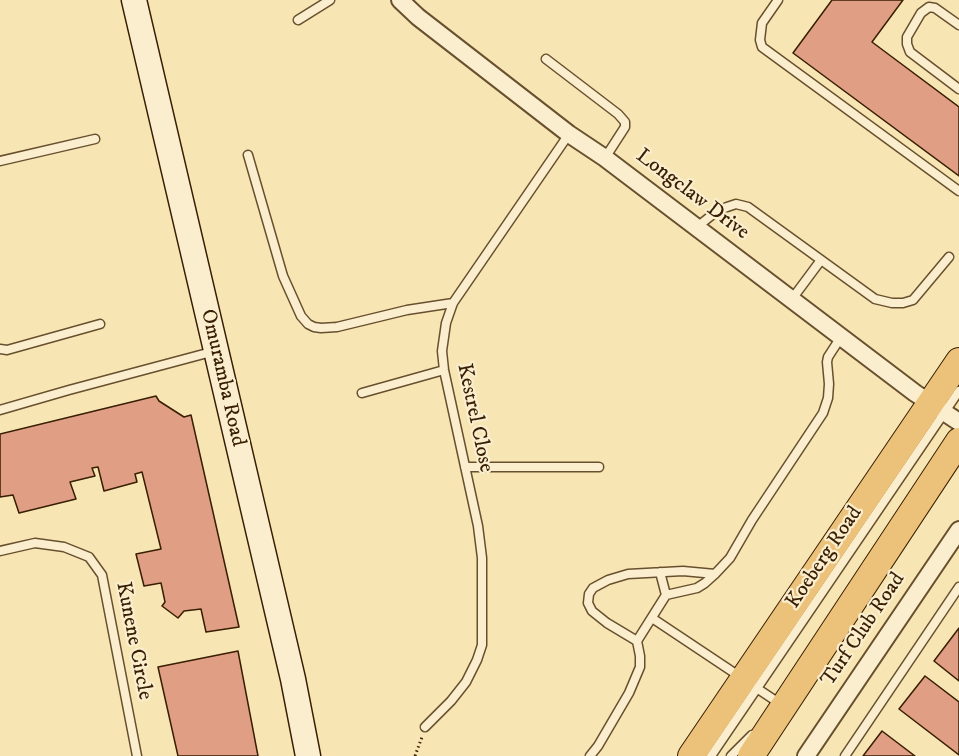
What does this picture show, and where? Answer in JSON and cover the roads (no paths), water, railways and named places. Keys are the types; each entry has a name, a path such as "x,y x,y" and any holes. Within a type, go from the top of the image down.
{"main road":[{"name":"Omuramba Road","path":"134,0 293,679 308,756"},
{"name":"Koeberg Road","path":"691,756 750,684 938,408 959,361"},
{"path":"751,756 959,441"}],"street":[{"name":"Longclaw Drive","path":"400,0 418,17 569,134 605,158 841,337 959,422"},
{"name":"Turf Club Road","path":"806,756 959,530"}],"lane":[{"path":"298,20 330,0"},
{"path":"778,0 762,23 760,40 762,48 959,191"},
{"path":"959,25 935,8 929,7 921,13 908,37 910,52 959,89"},
{"path":"546,58 618,114 625,122 625,127 605,158"},
{"name":"Kestrel Close","path":"425,727 466,682 482,645 482,558 478,526 444,370 442,351 446,323 453,303 569,134"},
{"path":"0,160 95,139"},
{"path":"248,155 283,276 301,316 308,324 321,328 337,327 407,310 453,303"},
{"path":"697,226 717,211 727,207 736,204 748,207 875,299 892,303 913,300 949,257"},
{"path":"792,299 821,260"},
{"path":"0,349 6,350 100,324"},
{"path":"590,756 630,693 640,667 637,641 666,595 697,588 730,558 752,520 823,413 828,398 828,357 841,337"},
{"path":"0,410 216,351"},
{"path":"362,393 444,370"},
{"path":"938,408 959,392"},
{"path":"465,467 599,467"},
{"name":"Kunene Circle","path":"0,551 35,543 64,547 89,557 102,575 137,756"},
{"path":"637,641 592,611 588,603 589,594 593,588 608,580 628,574 683,571 715,574"},
{"path":"660,572 666,595"},
{"path":"845,756 959,587"},
{"path":"652,618 784,706 731,756"},
{"path":"711,756 750,684"}]}
